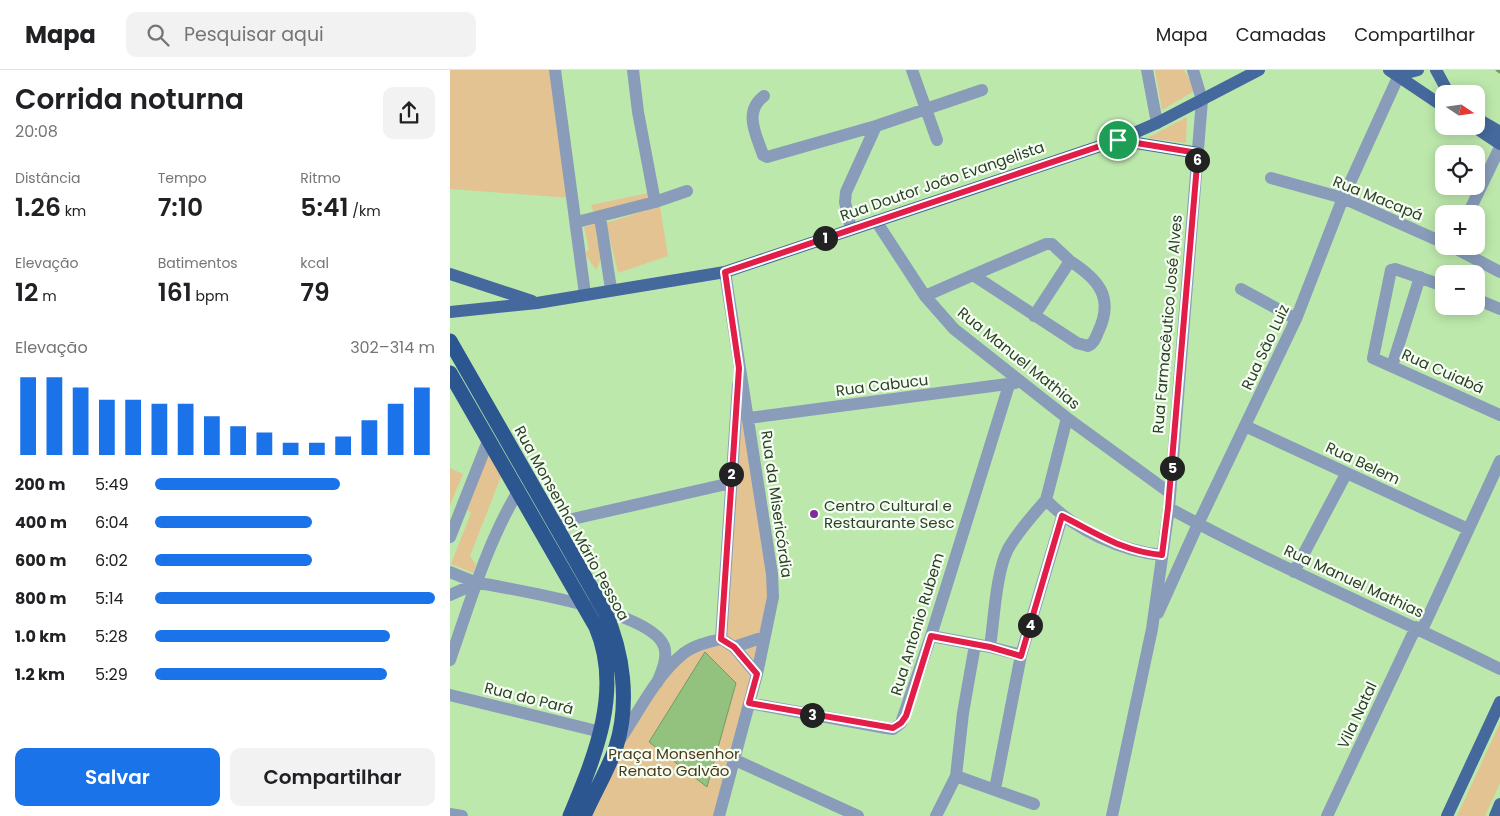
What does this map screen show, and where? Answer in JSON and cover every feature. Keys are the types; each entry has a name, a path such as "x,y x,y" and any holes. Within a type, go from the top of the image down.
{"highway":[{"name":"Rua Monsenhor Mário Pessoa","path":"450,341 605,612 618,646 623,680 616,746 584,816"},
{"name":"Rua Monsenhor Mário Pessoa","path":"450,373 488,441 519,490 596,627 605,654 608,689 601,732 570,816"}],"main road":[{"name":"Rua Doutor João Evangelista","path":"450,312 537,302 725,272 1118,140 1157,123 1259,70"},
{"path":"1394,73 1418,70"},
{"path":"1436,70 1444,85"},
{"path":"1394,73 1435,100"},
{"path":"1485,123 1500,132"},
{"path":"1485,134 1500,145"},
{"path":"1118,140 1198,153"},
{"path":"450,274 537,302"},
{"path":"1447,816 1500,702"}],"street":[{"path":"555,70 577,222 585,294"},
{"path":"633,70 638,112 655,202"},
{"path":"912,70 937,140"},
{"path":"1147,70 1157,123"},
{"path":"1193,70 1202,100"},
{"name":"Rua São Luiz","path":"1152,629 1198,524 1296,319 1394,73"},
{"path":"764,96 755,103 752,114 763,155 766,157 876,126 982,90"},
{"name":"Rua Farmacêutico José Alves","path":"1112,816 1152,629 1170,493 1202,100"},
{"path":"851,229 845,202 846,192 876,126"},
{"path":"1472,205 1500,145"},
{"name":"Rua Macapá","path":"1271,178 1343,198 1435,239"},
{"path":"577,222 655,202 687,191"},
{"path":"600,217 611,289"},
{"name":"Rua Manuel Mathias","path":"876,221 925,296 954,329 1014,383 1067,418 1170,493"},
{"path":"925,296 973,275 1046,244 1052,244 1070,261 1090,275 1101,289 1104,298 1105,316 1092,344 1086,346 1077,343 1034,316 973,275"},
{"path":"1468,255 1500,272"},
{"path":"1034,316 1070,261"},
{"name":"Rua Cuiabá","path":"1420,277 1392,269 1390,272 1373,357 1500,415"},
{"name":"Rua da Misericórdia","path":"725,272 772,574 773,597 757,674"},
{"path":"1392,366 1420,277 1435,283"},
{"path":"1241,289 1296,319"},
{"path":"1485,303 1500,310"},
{"name":"Rua da Misericórdia","path":"721,639 739,368"},
{"name":"Rua Cabucu","path":"749,418 1014,383"},
{"name":"Rua Antonio Rubem","path":"749,703 893,728 901,723 906,716 1014,383"},
{"path":"990,647 1006,553 1021,530 1046,500 1067,418"},
{"name":"Rua Belem","path":"1246,426 1468,529"},
{"path":"450,537 488,441"},
{"name":"Vila Natal","path":"1327,816 1500,461"},
{"path":"1294,572 1346,474"},
{"path":"554,523 731,483"},
{"path":"450,660 477,583 507,509 519,490"},
{"path":"1046,500 1062,516 1123,547 1139,552 1162,555"},
{"name":"Rua Manuel Mathias","path":"1168,508 1294,572 1419,628 1500,669"},
{"path":"995,789 1021,656 1062,516"},
{"path":"450,572 477,583 583,604 641,624 659,638 664,646 666,656 658,683"},
{"path":"450,595 477,583"},
{"path":"931,636 990,647 1021,656"},
{"path":"734,647 764,637"},
{"path":"616,746 658,683 685,652 704,643 721,639 734,647 757,674 719,816"},
{"path":"936,816 956,776 975,645"},
{"name":"Rua do Pará","path":"450,695 601,732"},
{"path":"733,759 858,816"},
{"path":"956,776 1034,804"},
{"path":"450,814 462,816"}],"green space":[{"path":"450,70 554,70 570,198 450,189"},
{"path":"1155,70 1184,70 1196,90 1162,110"},
{"path":"1187,117 1186,143 1147,138"},
{"path":"648,193 651,201 595,216 591,205"},
{"path":"660,206 668,256 618,273 606,223"},
{"path":"596,223 597,241 599,239 603,255 596,270 585,254 589,249 584,227"},
{"name":"Praça Monsenhor Renato Galvão","path":"739,368 772,574 754,674 718,816 588,816 618,748 659,685 687,654 723,640"},
{"path":"487,453 502,474 470,556 476,565 473,573 451,564 471,513 466,508"},
{"path":"450,468 463,474 450,505"},
{"path":"1500,723 1500,783 1485,816 1457,816"}],"shaded area":[{"path":"705,652 736,683 707,787 649,742"}],"place":[{"name":"Centro Cultural e Restaurante Sesc","path":"814,514"}],"route":[{"path":"1118,140 1198,153 1168,508 1162,555 1139,552 1123,547 1062,516 1021,656 990,647 931,636 906,716 898,726 893,728 842,721 749,703 757,674 734,647 721,639 739,368 725,272 1118,140"}]}
